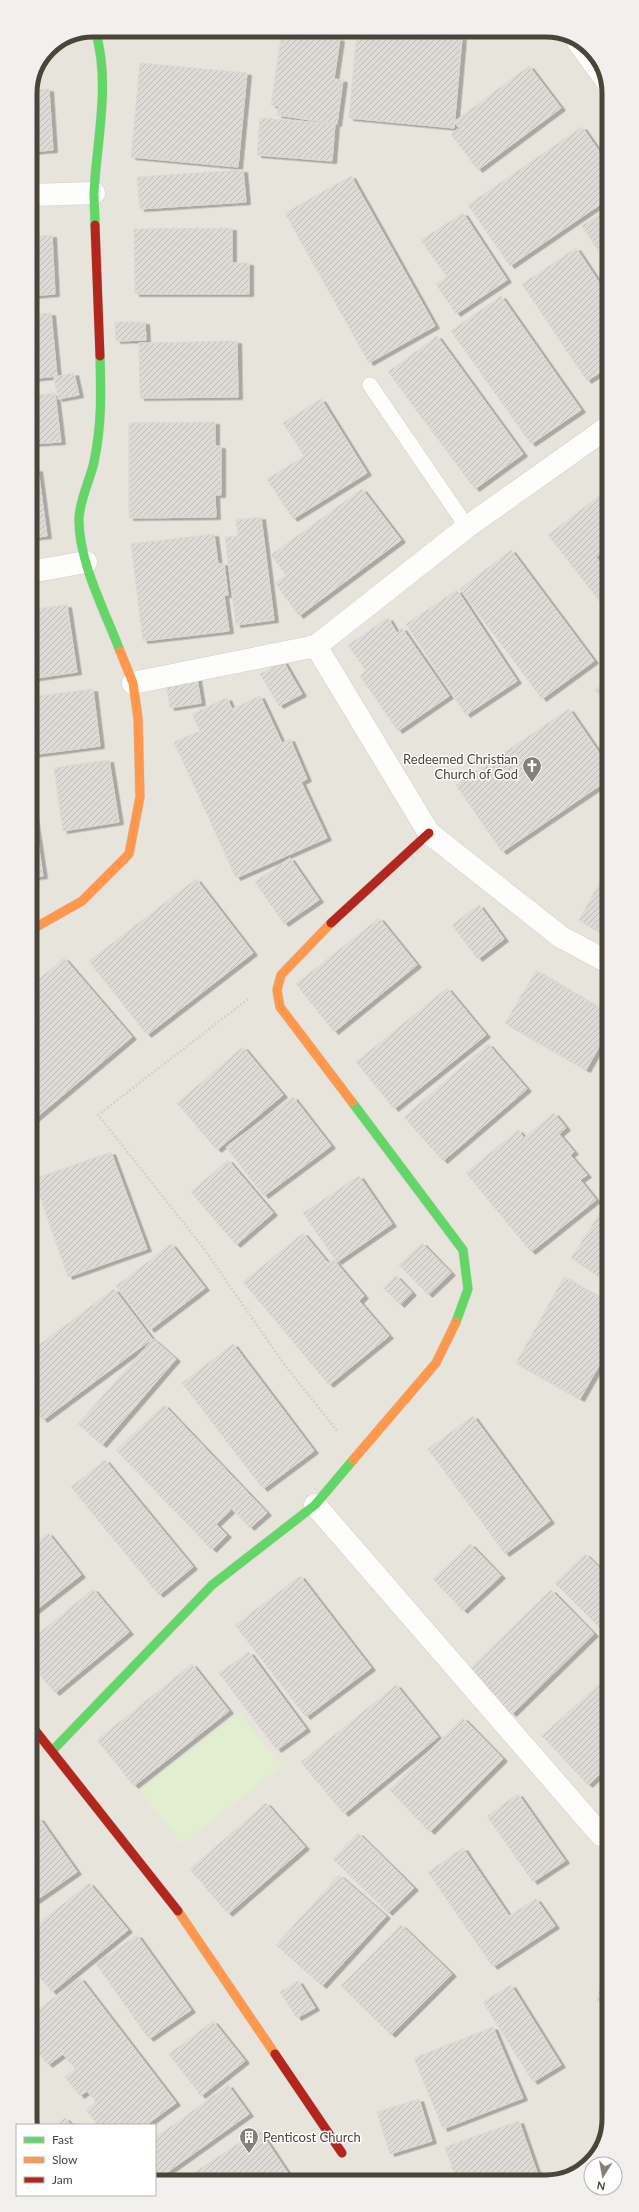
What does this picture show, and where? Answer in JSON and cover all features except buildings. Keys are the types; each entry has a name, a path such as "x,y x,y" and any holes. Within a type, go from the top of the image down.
{"street":[{"path":"37,926 82,901 129,854 140,797 138,718 133,683 86,562 80,536 79,516 94,462 102,412 94,192 103,81 101,50 97,37"},
{"path":"37,195 94,192"},
{"path":"133,683 316,646 467,527 602,431"},
{"path":"37,571 86,562"},
{"path":"316,646 429,833 561,938 602,959"},
{"path":"52,1751 212,1585 315,1505 436,1363 458,1318 468,1289 463,1250 280,1007 277,990 281,975 343,911 429,833"},
{"path":"315,1505 602,1835"},
{"path":"37,1732 170,1899 342,2153"}],"lane":[{"path":"370,385 467,527"}],"path":[{"path":"281,975 189,1043 98,1115 202,1246 284,1364 357,1456"}],"shaded area":[{"path":"94,37 549,37 567,41 583,51 594,65 601,82 602,2126 599,2137 588,2156 583,2156 583,2161 567,2171 557,2174 156,2175 156,2124 38,2124 37,94 41,72 47,62 62,47 72,41"}],"green space":[{"path":"239,1713 281,1766 182,1844 140,1790"}],"traffic: fast":[{"path":"95,225 94,192 103,90 100,50 97,37"},
{"path":"100,356 100,422 94,462 80,511 80,534 83,551 94,586 120,651"},
{"path":"352,1102 463,1250 468,1289 456,1322"},
{"path":"52,1751 212,1585 315,1505 353,1460"}],"traffic: slow":[{"path":"37,927 82,901 129,854 140,797 138,718 133,683 120,651"},
{"path":"331,923 281,975 277,990 280,1007 352,1102"},
{"path":"353,1460 436,1363 456,1322"},
{"path":"178,1911 275,2054"}],"traffic: jam":[{"path":"95,225 100,356"},
{"path":"331,923 429,833"},
{"path":"37,1733 178,1911"},
{"path":"275,2054 342,2153"}],"place":[{"name":"Redeemed Christian Church of God","path":"532,783"},
{"name":"Penticost Church","path":"249,2154"}]}
